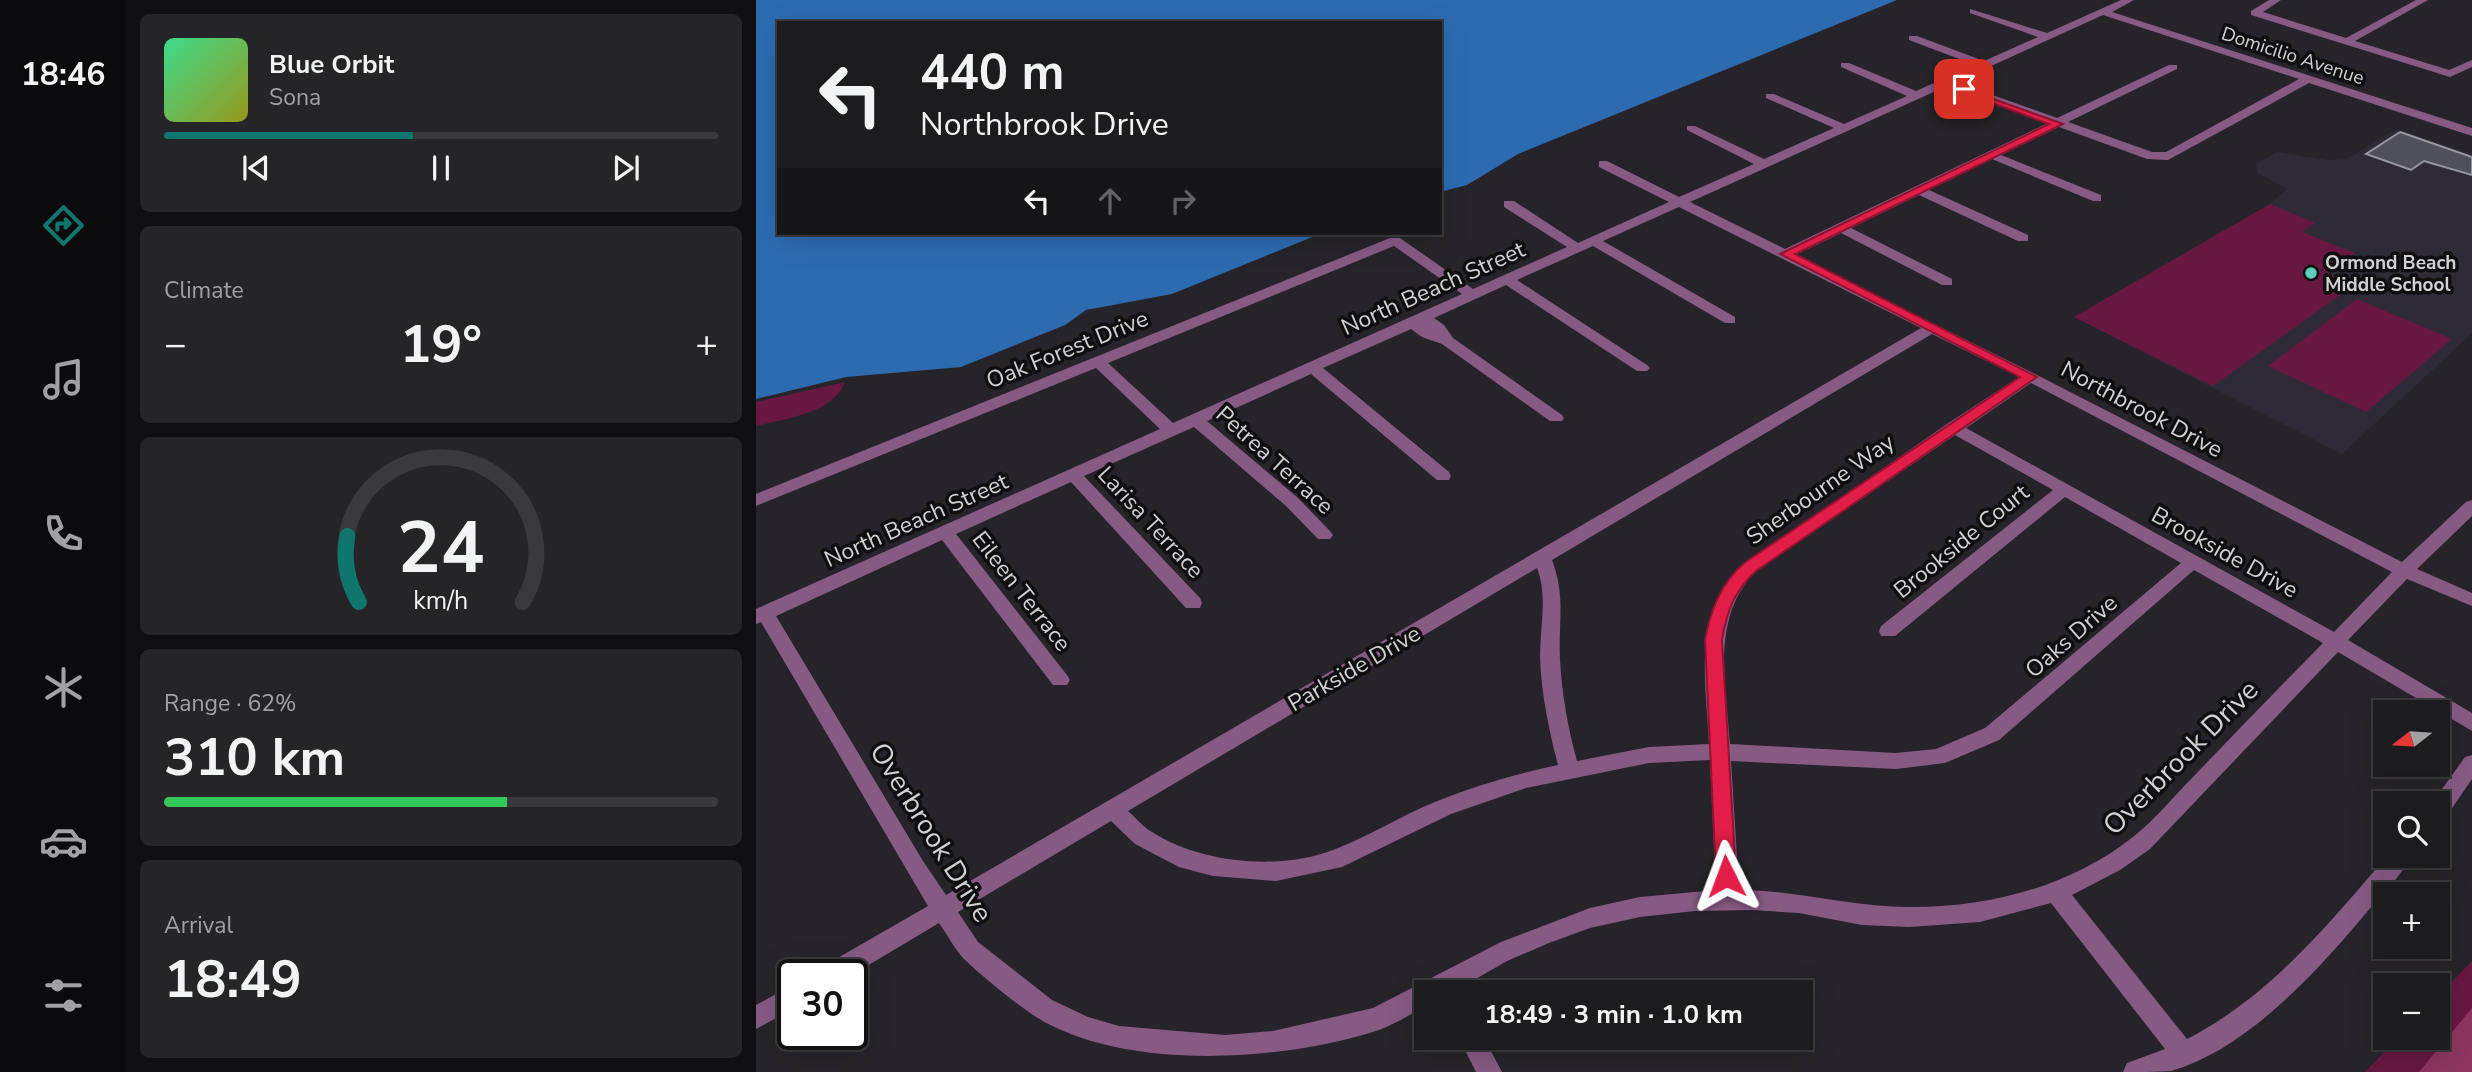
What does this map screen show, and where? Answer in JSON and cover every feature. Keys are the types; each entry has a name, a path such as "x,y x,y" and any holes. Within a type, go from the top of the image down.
{"street":[{"name":"North Beach Street","path":"761,615 2129,0"},
{"path":"2276,0 2255,13 2450,74 2472,63"},
{"path":"2346,42 2423,0"},
{"path":"1974,11 2046,36"},
{"name":"Domicilio Avenue","path":"2103,12 2472,132"},
{"path":"1913,38 1987,66"},
{"path":"1845,65 1917,96"},
{"path":"1786,254 2174,67"},
{"path":"1948,83 2146,156 2168,156 2308,79"},
{"path":"1770,96 1844,128"},
{"path":"1690,128 1764,164"},
{"path":"1992,155 2096,198"},
{"name":"Northbrook Drive","path":"1603,164 1677,204 1786,254 2030,377 2404,571 2472,600"},
{"path":"1919,190 2023,237"},
{"path":"1509,204 1577,248"},
{"path":"1840,227 1947,282"},
{"name":"Oak Forest Drive","path":"756,500 1395,241 1472,295"},
{"path":"1593,241 1730,320"},
{"path":"1507,280 1642,368"},
{"path":"1417,320 1427,334 1447,341 1556,418"},
{"name":"Parkside Drive","path":"857,959 1932,328"},
{"path":"1098,361 1171,430"},
{"path":"1312,367 1443,476"},
{"name":"Sherbourne Way","path":"1728,900 1714,640 1719,608 1737,579 1750,567 1953,426 2030,377"},
{"name":"Petrea Terrace","path":"1195,419 1292,502 1324,536"},
{"name":"Brookside Drive","path":"1953,426 2336,642 2472,723"},
{"name":"Larisa Terrace","path":"1073,474 1193,603"},
{"name":"Brookside Court","path":"1888,631 2065,489"},
{"name":"Overbrook Drive","path":"1455,980 1507,949 1550,931 1639,907 1728,900 1788,902 1871,916 1945,916 1996,911 2057,893 2110,868 2142,844 2404,571 2467,507 2472,506"},
{"name":"Eileen Terrace","path":"945,531 1059,680"},
{"path":"1542,558 1553,583 1550,654 1554,713 1569,769"},
{"name":"Oaks Drive","path":"1113,810 1143,838 1187,860 1213,867 1276,871 1334,860 1443,808 1526,780 1569,769 1649,755 1718,752 1896,761 1938,757 1977,742 2022,710 2193,562"},
{"name":"Overbrook Drive","path":"761,615 915,868 970,948 1043,1008 1084,1027 1119,1038 1225,1047 1273,1043 1377,1019 1414,1002"},
{"path":"2450,794 2472,763"},
{"path":"2136,1072 2226,1033 2272,999 2326,944 2390,868"},
{"path":"2057,893 2183,1053"},
{"path":"756,1018 777,1006"},
{"path":"1477,1050 1489,1072"}],"shaded area":[{"name":"Ormond Beach Middle School","path":"2396,129 2472,154 2472,333 2342,454 2074,317 2270,204 2287,189 2258,173 2256,164 2277,152 2327,160 2347,159"},
{"path":"2270,204 2315,223 2302,232 2355,253 2328,272 2302,262 2354,285 2213,386 2074,317"},
{"path":"2357,299 2452,339 2366,412 2268,366"},
{"path":"845,382 839,393 819,408 756,426 756,402"},
{"path":"2472,961 2472,1072 2365,1072 2386,1050 2450,1050 2450,984"},
{"path":"2472,1008 2472,1072 2419,1072 2437,1050 2450,1050 2450,1035"}],"water":[{"path":"756,0 1897,0 1518,154 1467,185 1442,191 1442,21 777,21 777,235 1317,235 1172,294 1086,310 1065,325 961,367 846,377 756,399"}],"building":[{"path":"2400,132 2472,157 2472,175 2424,161 2411,170 2366,154"}],"place":[{"name":"Ormond Beach Middle School","path":"2311,273"}],"route":[{"path":"1726,876 1714,640 1719,608 1737,579 1750,567 1953,426 2030,377 1786,254 2058,124 1964,89"}]}
